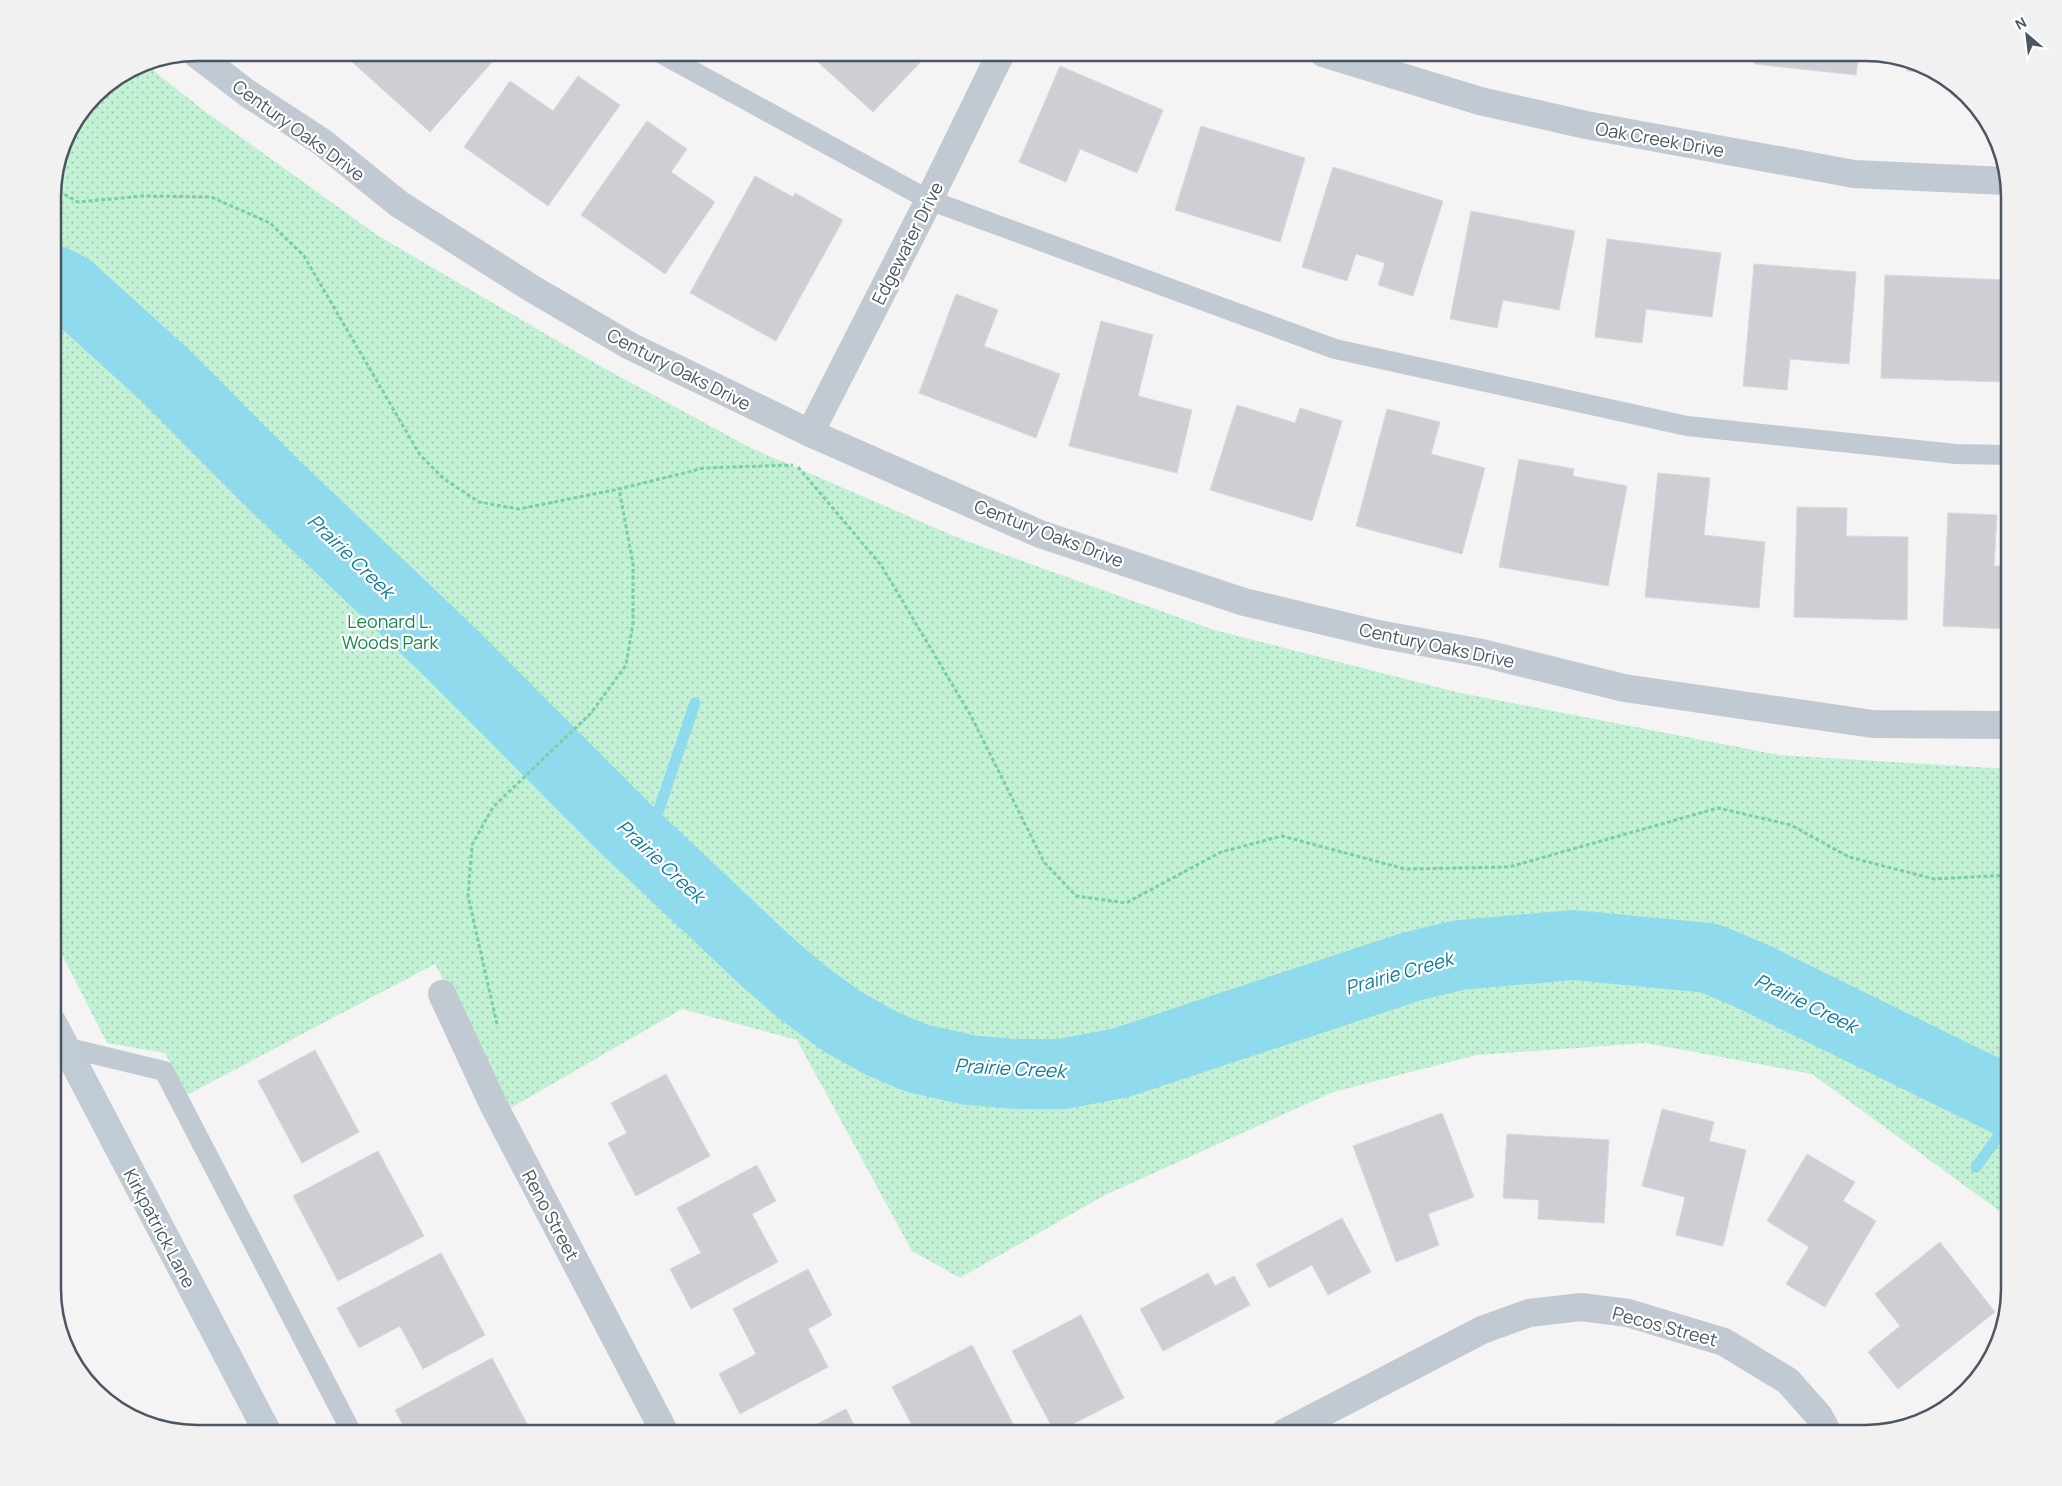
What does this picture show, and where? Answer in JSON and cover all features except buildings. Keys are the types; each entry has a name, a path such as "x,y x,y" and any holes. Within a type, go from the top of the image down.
{"street":[{"name":"Century Oaks Drive","path":"205,61 247,93 322,142 399,204 531,288 630,346 810,433 1040,534 1244,602 1378,634 1482,652 1624,688 1874,724 2001,725"},
{"name":"Edgewater Drive","path":"810,433 930,200 997,61"},
{"name":"Oak Creek Drive","path":"1352,61 1480,101 1586,125 1854,174 2000,182"},
{"name":"Reno Street","path":"442,994 493,1104 660,1425"},
{"name":"Kirkpatrick Lane","path":"62,1041 263,1425"},
{"name":"Pecos Street","path":"1301,1425 1482,1330 1529,1313 1581,1307 1628,1313 1724,1342 1788,1381 1819,1416 1824,1425"}],"lane":[{"path":"676,61 930,200 1335,349 1688,426 1956,454 2001,455"},
{"path":"65,1047 164,1071 347,1425"}],"path":[{"path":"62,193 78,202 143,196 211,197 270,223 304,256 420,455 444,479 479,502 519,508 619,489 704,468 796,464 880,564 971,716 1044,862 1076,896 1126,903 1221,852 1282,836 1405,869 1508,867 1718,808 1790,825 1849,858 1934,879 2001,875"},
{"path":"497,1027 468,896 472,845 493,807 591,713 626,665 634,623 633,564 619,489"}],"green space":[{"name":"Leonard L. Woods Park","path":"152,69 202,109 377,235 602,367 749,447 961,539 1214,630 1456,692 1779,755 2001,769 2001,1212 1812,1074 1646,1043 1477,1055 1333,1092 1103,1196 960,1278 912,1251 797,1040 682,1009 509,1109 435,964 187,1095 165,1053 107,1043 62,955 62,180 75,137 89,115 108,95 122,84"}],"waterway":[{"name":"Prairie Creek","path":"62,284 69,288 167,377 269,480 453,655 624,827 766,961 802,992 843,1022 881,1043 916,1058 969,1070 1015,1074 1062,1074 1120,1063 1413,966 1460,955 1573,945 1709,958 1752,976 2001,1098"},
{"path":"646,848 695,703"},
{"path":"1976,1167 2001,1133"}]}
